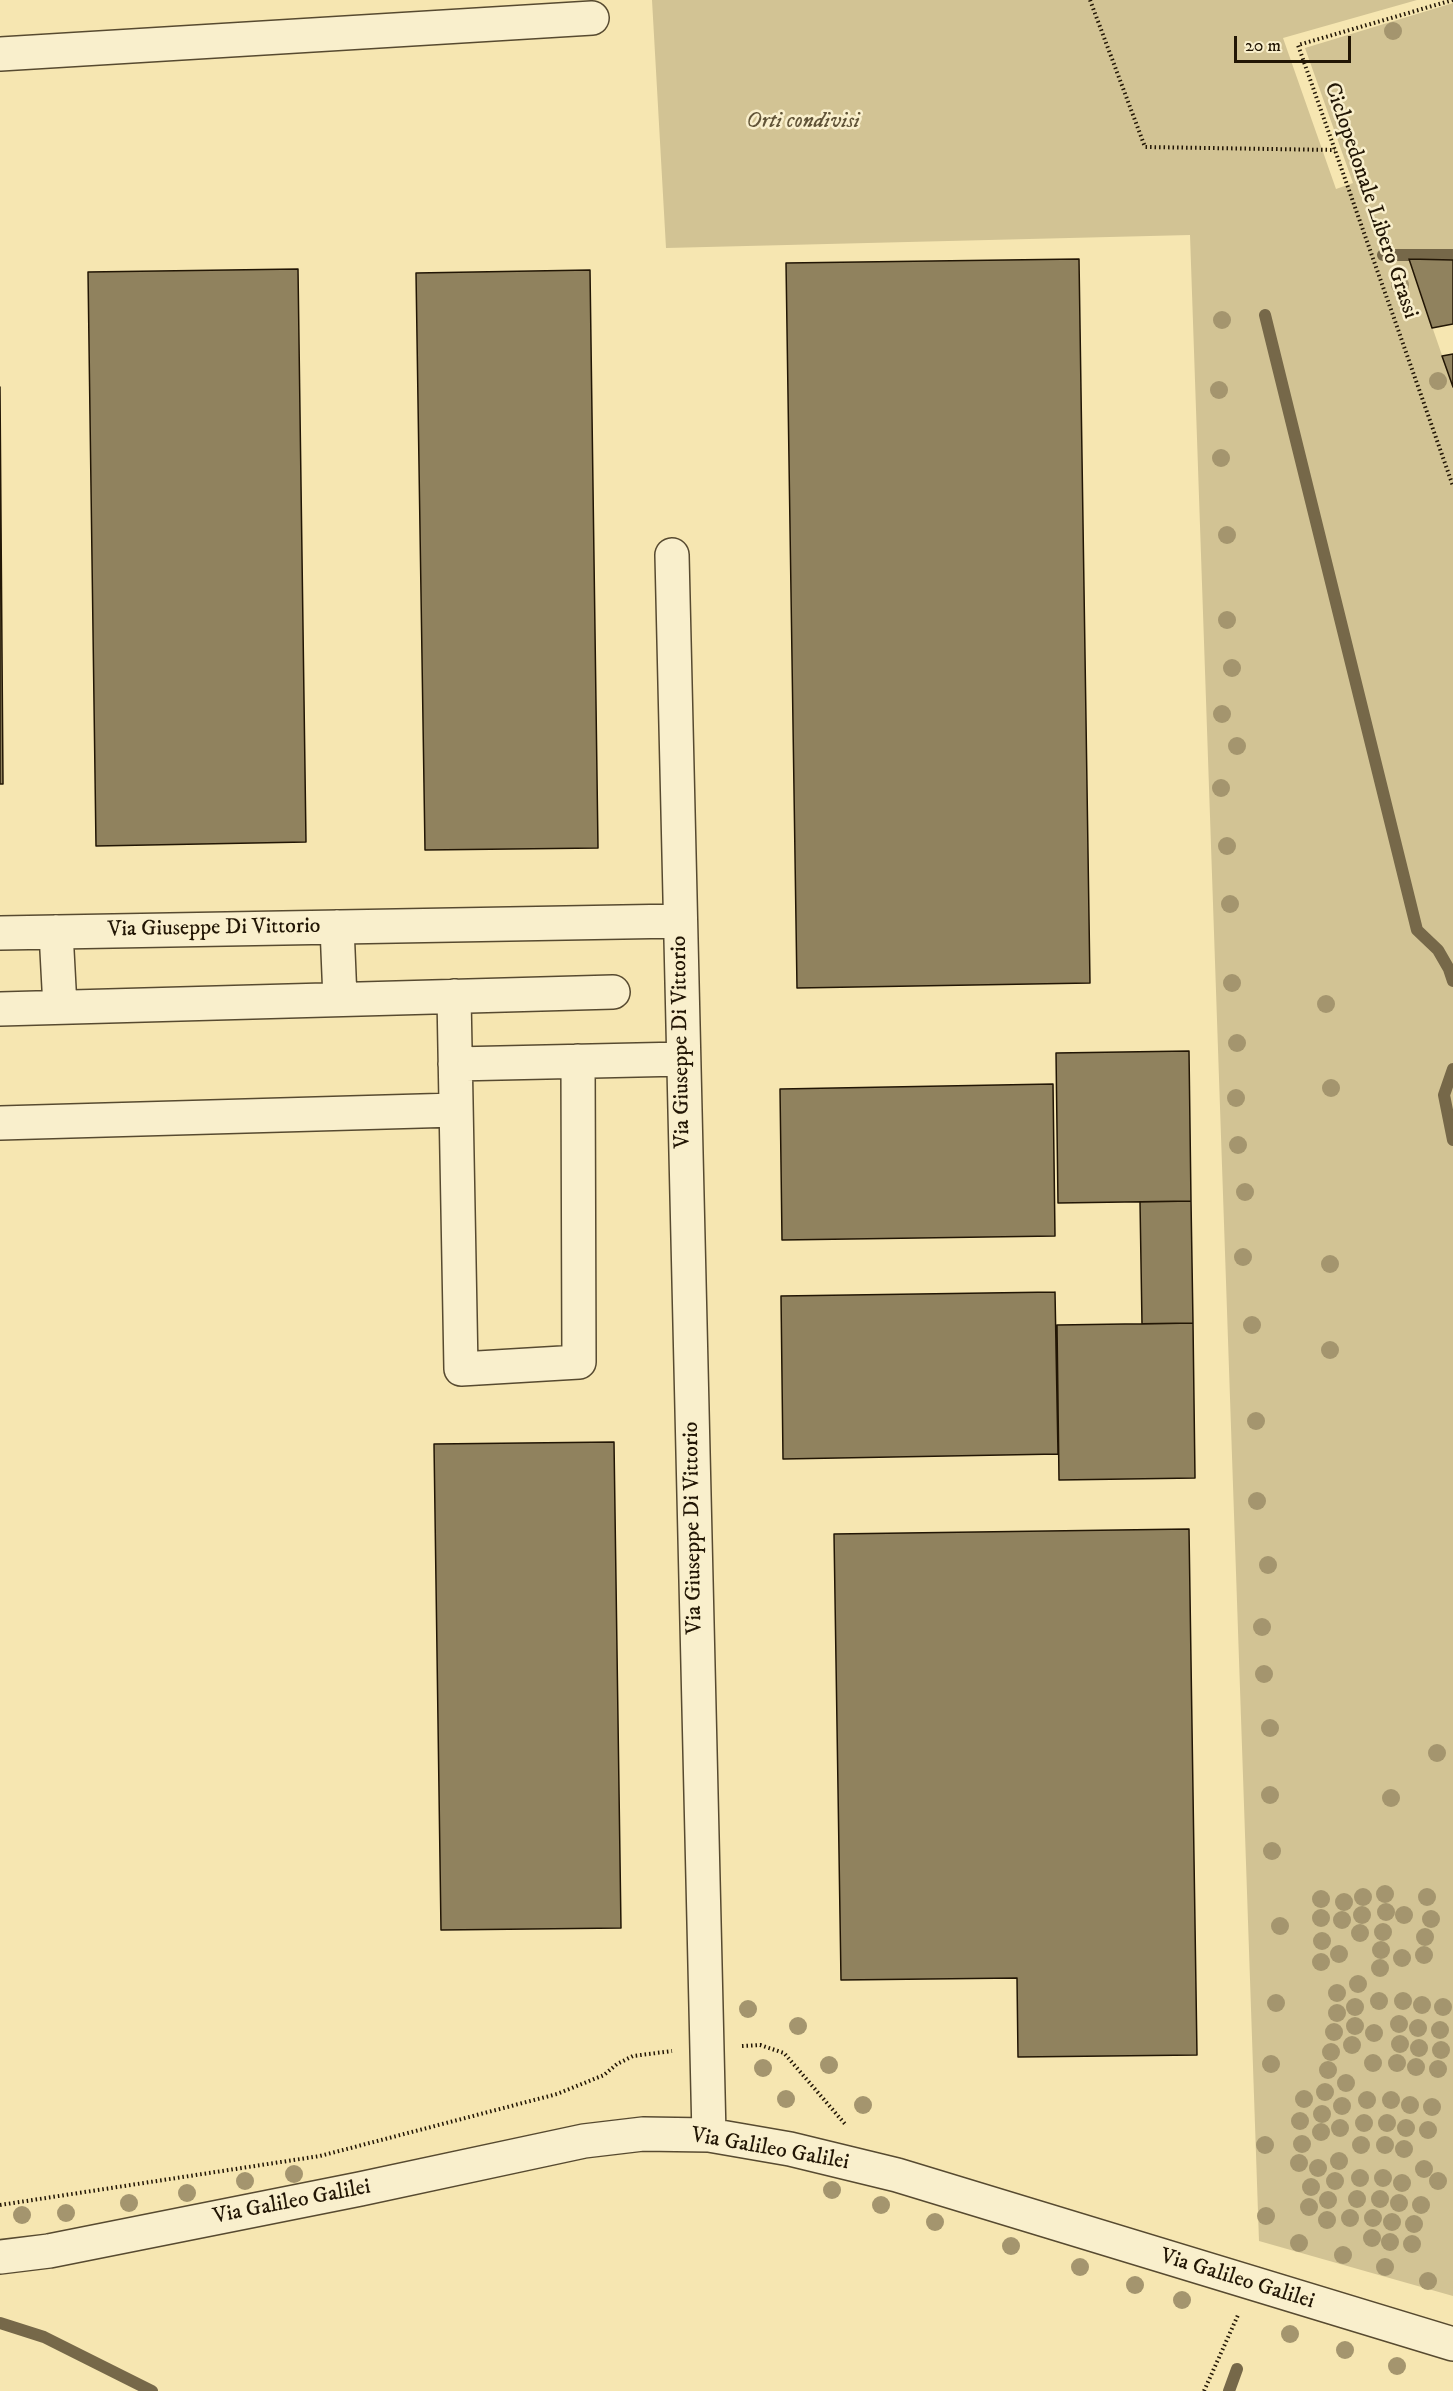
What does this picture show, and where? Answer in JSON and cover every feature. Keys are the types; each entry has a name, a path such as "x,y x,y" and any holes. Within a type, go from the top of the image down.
{"street":[{"path":"0,54 592,18"},
{"name":"Via Giuseppe Di Vittorio","path":"672,555 709,2135"},
{"name":"Via Giuseppe Di Vittorio","path":"0,933 679,921"},
{"path":"337,927 340,999"},
{"path":"56,932 60,1007"},
{"path":"0,1009 613,992"},
{"path":"454,996 461,1369 579,1362 578,1061"},
{"path":"455,1064 683,1059"},
{"path":"0,1123 456,1110"},
{"name":"Via Galileo Galilei","path":"0,2257 72,2247 584,2141 644,2134 709,2135 790,2149 897,2175 1453,2344"}],"path":[{"path":"1090,0 1145,147 1335,150"},
{"name":"Ciclopedonale Libero Grassi","path":"1453,0 1298,45 1453,486"},
{"path":"0,2205 320,2156 557,2094 604,2075 616,2064 633,2056 663,2051 707,2049"},
{"path":"1204,2391 1251,2284"}],"green space":[{"name":"Orti condivisi","path":"652,0 1417,0 1283,38 1336,189 1353,183 1305,48 1453,3 1453,260 1409,260 1453,387 1453,2296 1259,2241 1190,235 666,248"}],"building":[{"path":"1079,259 1090,983 797,988 786,263"},
{"path":"1409,259 1453,260 1453,324 1432,328"},
{"path":"298,269 306,842 96,846 88,272"},
{"path":"590,270 598,848 425,850 416,273"},
{"path":"1453,354 1453,387 1442,356"},
{"path":"0,387 3,784 0,784"},
{"path":"1189,1051 1191,1201 1058,1203 1056,1053"},
{"path":"1053,1084 1055,1236 782,1240 780,1089"},
{"path":"1191,1201 1193,1323 1142,1324 1140,1202"},
{"path":"1055,1292 1058,1454 783,1459 781,1296"},
{"path":"1193,1323 1195,1478 1059,1480 1057,1325"},
{"path":"614,1442 621,1928 441,1930 434,1444"},
{"path":"1189,1529 1197,2055 1018,2057 1017,1978 841,1980 834,1534"}],"waterway":[{"path":"1383,255 1453,255"},
{"path":"1265,315 1417,930 1438,950 1453,981"},
{"path":"1453,1069 1444,1095 1453,1140"},
{"path":"0,2323 44,2337 152,2391"},
{"path":"1229,2391 1237,2369"}]}
